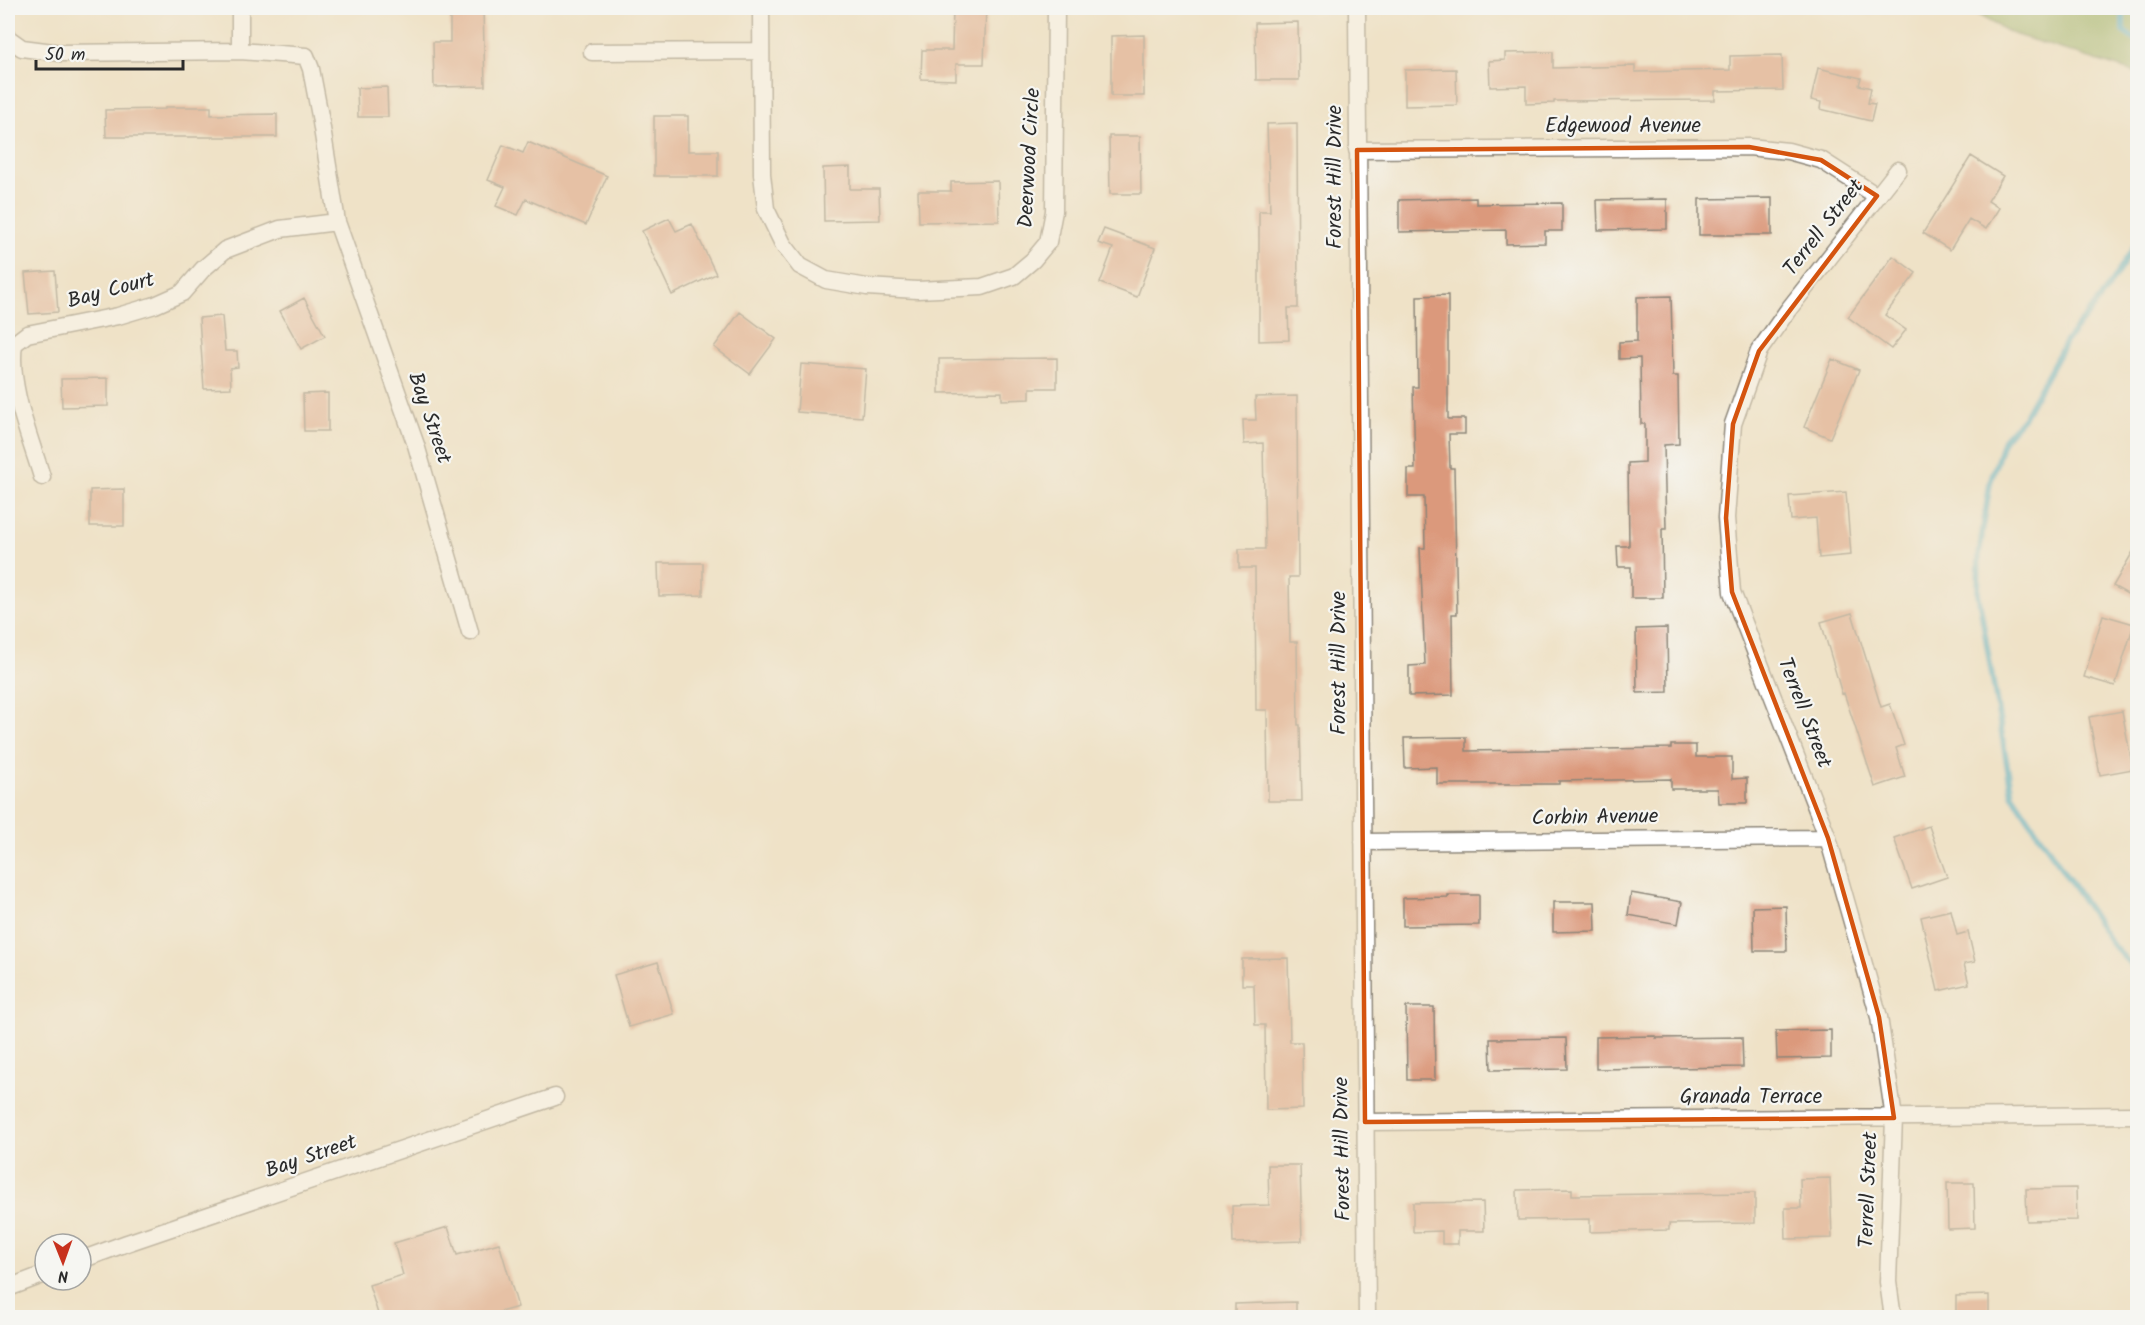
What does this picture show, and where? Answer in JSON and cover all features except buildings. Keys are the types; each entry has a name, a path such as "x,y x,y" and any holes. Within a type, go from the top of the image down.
{"street":[{"path":"8,38 22,48 61,53 240,51 240,8"},
{"name":"Deerwood Circle","path":"761,8 762,174 766,209 783,244 800,266 826,280 867,287 917,290 981,286 1014,276 1033,260 1048,242 1054,210 1056,8"},
{"name":"Forest Hill Drive","path":"1357,8 1367,1317"},
{"name":"Bay Street","path":"240,51 306,56 311,69 320,116 337,222 416,445 470,632"},
{"path":"592,52 761,51"},
{"name":"Edgewood Avenue","path":"1357,150 1749,147 1788,151 1821,160 1877,196"},
{"name":"Terrell Street","path":"1893,1317 1888,1282 1894,1118 1879,1017 1828,838 1732,592 1726,518 1733,424 1759,351 1788,310 1898,170"},
{"name":"Bay Court","path":"42,477 13,380 14,344 27,334 118,316 155,305 182,293 203,269 225,250 280,229 337,222"},
{"name":"Corbin Avenue","path":"1363,842 1828,838"},
{"name":"Bay Street","path":"93,1256 555,1097"},
{"name":"Granada Terrace","path":"1365,1122 2138,1116"},
{"path":"8,1288 33,1279"}],"highlighted area":[{"path":"1749,147 1821,160 1877,196 1759,351 1733,424 1726,518 1732,592 1828,838 1879,1017 1894,1118 1365,1122 1357,150"}],"green space":[{"path":"1966,8 2137,8 2137,73 2010,33"}],"waterway":[{"path":"2123,8 2123,31 2138,42"},
{"path":"2138,241 2103,295 2066,341 2024,417 2004,439 1990,483 1979,556 1978,593 2012,794 2114,947 2138,972"}]}
